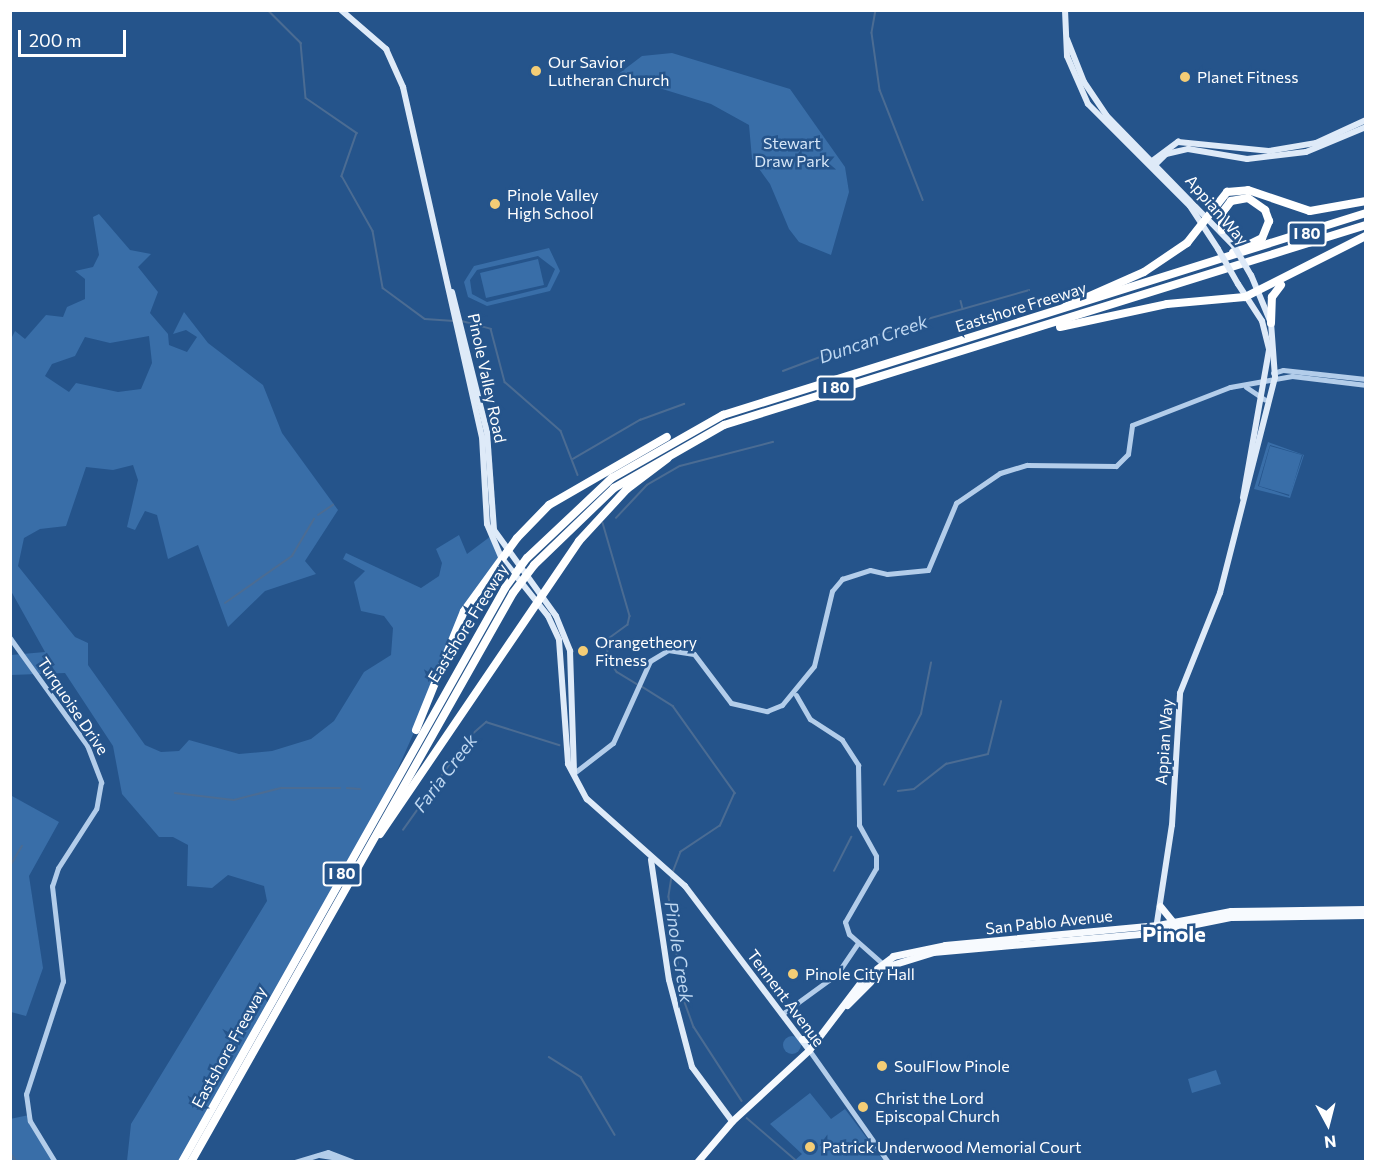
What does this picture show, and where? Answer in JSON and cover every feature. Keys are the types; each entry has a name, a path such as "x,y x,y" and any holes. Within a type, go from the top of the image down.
{"highway":[{"path":"1060,312 1144,272 1187,243 1207,214 1236,190 1310,211 1365,201"},
{"path":"1188,271 1257,243 1268,227 1267,215 1257,202 1239,198 1222,213 1222,230"},
{"name":"Eastshore Freeway","path":"182,1161 392,782 505,588 612,478 697,427 764,400 1060,312 1365,213"},
{"name":"Eastshore Freeway","path":"191,1161 531,562 597,503 673,451 755,413 1004,339 1365,225"},
{"path":"1004,339 1167,303 1245,297 1259,292 1365,236"},
{"path":"1271,324 1272,297 1293,274"},
{"path":"392,782 456,627 504,554 549,505 651,445 697,427"},
{"path":"370,844 598,517 673,451"}],"main road":[{"name":"Pinole Valley Road","path":"341,10 386,49 398,72 460,328 482,437 485,518 504,554 540,600 554,627 564,659 566,744 574,773 587,799 651,860"},
{"name":"Appian Way","path":"1065,10 1071,71 1088,104 1202,224 1267,335 1274,373 1264,399 1243,498"},
{"name":"Appian Way","path":"1067,39 1098,105 1207,214 1234,246 1251,275 1271,324 1274,373 1220,593 1180,693 1158,930"},
{"path":"1219,154 1304,146 1365,120"},
{"path":"1196,150 1255,159 1306,152 1365,128"},
{"path":"1149,168 1154,161 1178,142 1243,151"},
{"path":"1154,161 1173,151 1222,147"},
{"path":"651,860 669,980 692,1067 732,1121"},
{"name":"Tennent Avenue","path":"651,860 672,877 809,1050"},
{"path":"654,884 672,877"},
{"path":"1160,906 1166,920 1175,923"},
{"name":"San Pablo Avenue","path":"1158,930 1175,923 1248,910 1365,909"},
{"name":"San Pablo Avenue","path":"697,1161 732,1121 809,1050 835,1017 884,964 933,952 1158,930 1231,917 1365,915"},
{"path":"802,1039 818,1039"}],"street":[{"path":"574,773 613,742 632,693 660,653 681,650 705,663 731,703 767,711 796,695 814,666 832,591 842,579 870,570 887,574 928,570 954,508 965,496 1018,467 1116,466 1128,454 1132,425 1225,389 1246,387 1274,373 1289,370 1365,379"},
{"path":"1274,373 1365,385"},
{"path":"1246,387 1264,399"},
{"name":"Turquoise Drive","path":"10,638 94,757 101,782 96,810 58,868 52,886 63,981 27,1086 30,1121 55,1161"},
{"path":"796,695 810,719 842,740 858,765 859,825 876,856 874,878 846,912 847,928 858,943 884,964"},
{"path":"782,1014 837,974 858,943"},
{"name":"Tennent Avenue","path":"809,1050 888,1161"},
{"path":"295,1161 328,1152 354,1161"},
{"path":"301,1161 319,1155 349,1161"}],"green space":[{"name":"Stewart Draw Park","path":"672,53 790,89 845,167 849,192 831,255 799,242 789,229 770,184 752,159 749,125 711,104 617,75 642,56"},
{"path":"99,214 130,250 151,254 138,267 158,292 150,313 168,334 169,345 187,352 197,337 186,330 173,334 184,312 208,343 263,385 282,433 338,510 305,561 316,574 265,591 228,627 198,545 168,559 157,515 145,511 135,530 127,527 138,480 133,465 113,470 86,467 66,526 40,529 24,538 18,566 75,637 88,643 88,665 145,745 161,752 179,751 189,740 239,754 272,751 311,739 334,721 364,672 391,655 393,628 384,616 361,611 354,582 365,571 343,559 346,553 421,588 439,576 442,563 436,549 459,535 467,554 491,536 501,557 478,588 392,782 182,1161 127,1161 131,1124 267,901 264,886 228,875 212,888 187,886 188,845 173,837 159,837 122,794 113,746 65,673 11,675 11,655 45,652 11,591 11,339 15,331 25,339 46,315 63,317 67,307 85,299 85,279 75,271 93,267 99,255 93,217","holes":["149,336 152,363 141,389 118,392 76,383 69,392 45,376 52,364 75,356 85,337 110,343"]},
{"path":"549,248 560,271 550,291 487,306 468,297 464,282 474,266","holes":["538,256 555,269 547,287 487,302 472,294 470,280 477,270"]},
{"path":"538,259 544,285 486,298 480,273"},
{"path":"1268,442 1304,455 1290,498 1254,489","holes":["1270,445 1303,455 1289,496 1258,486"]},
{"path":"1270,446 1302,455 1290,495 1259,486"},
{"path":"12,796 59,822 29,876 43,968 26,1016 11,1012"},
{"path":"792,1036 798,1039 801,1045 798,1051 792,1054 786,1051 783,1045 786,1039"},
{"path":"1216,1070 1221,1084 1192,1093 1188,1079"},
{"path":"810,1093 831,1119 845,1109 884,1161 794,1161 802,1154 770,1124"},
{"path":"29,1115 55,1161 11,1161 10,1119"}],"waterway":[{"name":"Pinole Creek","path":"268,10 301,43 306,98 357,133 342,176 373,231 383,288 425,319 454,321"},
{"name":"Duncan Creek","path":"876,10 872,33 880,90 923,200"},
{"name":"Duncan Creek","path":"783,371 903,326 1029,290"},
{"name":"Duncan Creek","path":"961,301 963,309"},
{"name":"Pinole Creek","path":"462,321 491,329 505,382 561,431 578,475"},
{"name":"Duncan Creek","path":"573,459 640,420 684,404"},
{"path":"616,518 647,485 680,466 773,442"},
{"path":"318,515 333,505"},
{"path":"225,603 292,556 314,519"},
{"name":"Pinole Creek","path":"603,523 630,616 628,625 610,638 607,656 617,672 637,684"},
{"path":"884,785 921,714 931,663"},
{"name":"Pinole Creek","path":"641,686 673,706 735,793 720,826 681,852 673,873"},
{"path":"898,791 914,789 946,764 988,754 1001,702"},
{"name":"Faria Creek","path":"403,830 469,737 486,722 559,745"},
{"name":"Faria Creek","path":"175,793 234,800 281,788 340,788"},
{"name":"Faria Creek","path":"347,788 360,789"},
{"path":"834,871 851,837"},
{"path":"10,866 22,846"},
{"name":"Pinole Creek","path":"672,877 669,897 683,997 694,1027 742,1101"},
{"path":"549,1057 581,1077 615,1135"},
{"name":"Pinole Creek","path":"747,1118 798,1162"},
{"path":"10,1152 17,1162"}],"place":[{"name":"Our Savior Lutheran Church","path":"536,71"},
{"name":"Planet Fitness","path":"1185,77"},
{"name":"Pinole Valley High School","path":"495,204"},
{"name":"Orangetheory Fitness","path":"583,651"},
{"name":"Pinole City Hall","path":"793,974"},
{"name":"SoulFlow Pinole","path":"882,1066"},
{"name":"Christ the Lord Episcopal Church","path":"863,1107"},
{"name":"Patrick Underwood Memorial Court","path":"810,1147"}],"district":[{"name":"Pinole","path":"1174,934"}]}
